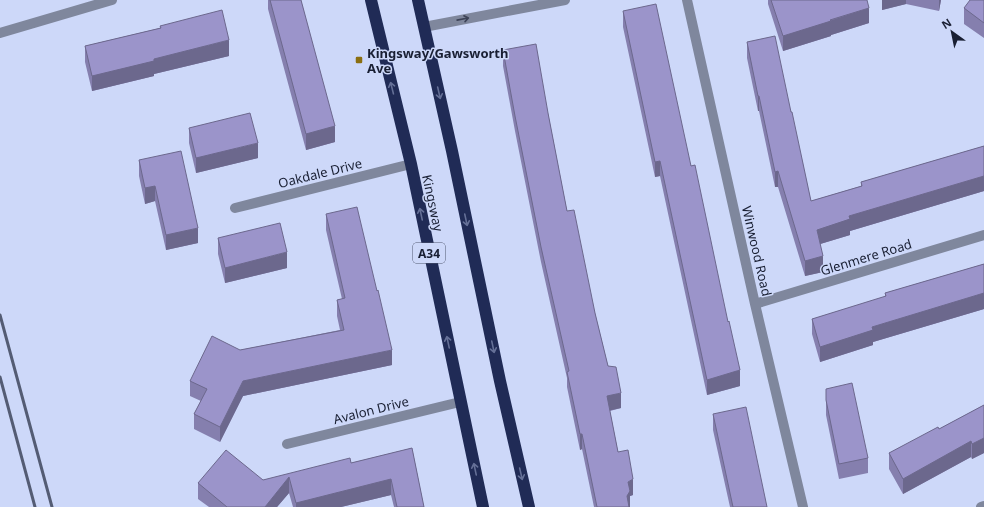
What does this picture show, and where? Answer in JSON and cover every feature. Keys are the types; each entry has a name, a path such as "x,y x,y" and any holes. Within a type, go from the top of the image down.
{"highway":[{"name":"Kingsway","path":"371,0 410,164 483,507"},
{"path":"418,0 529,507"}],"street":[{"path":"0,33 112,0"},
{"path":"424,27 565,0"},
{"name":"Winwood Road","path":"687,0 755,304 803,507"},
{"name":"Oakdale Drive","path":"235,208 410,164"},
{"name":"Glenmere Road","path":"755,304 984,236"},
{"name":"Avalon Drive","path":"287,444 460,402"}],"building":[{"path":"270,0 301,0 335,126 306,134"},
{"path":"771,0 867,0 869,8 783,36"},
{"path":"970,0 984,0 984,23 964,8"},
{"path":"656,4 691,166 695,165 728,322 729,321 740,370 707,380 660,161 655,162 623,11"},
{"path":"222,10 229,40 154,59 154,61 92,76 85,46 161,28 160,26"},
{"path":"775,36 811,201 862,186 861,182 984,146 984,176 849,216 850,219 817,230 823,256 805,261 778,171 775,172 747,42"},
{"path":"536,44 567,211 574,210 595,313 608,366 616,367 621,393 607,396 618,452 628,450 633,479 628,482 630,491 627,496 629,507 597,507 567,372 569,371 541,247 503,50"},
{"path":"250,113 258,143 196,158 189,128"},
{"path":"181,151 198,228 166,235 155,186 145,188 139,160"},
{"path":"357,207 392,350 243,381 220,427 194,414 207,389 190,381 212,336 240,350 344,330 337,300 345,298 326,214"},
{"path":"280,223 287,252 225,268 218,238"},
{"path":"984,264 984,293 872,327 873,330 820,347 812,319 886,296 885,293"},
{"path":"852,383 868,458 839,464 826,400 826,389"},
{"path":"984,405 984,438 972,444 971,441 903,479 889,453"},
{"path":"746,407 767,507 733,507 713,414"},
{"path":"412,448 424,507 397,507 391,479 296,503 289,477 265,507 227,507 198,483 226,450 263,480 350,458 351,463"}],"railway":[{"path":"0,315 52,507"},
{"path":"0,377 35,507"}],"place":[{"name":"Kingsway/Gawsworth Ave","path":"359,60"}]}
